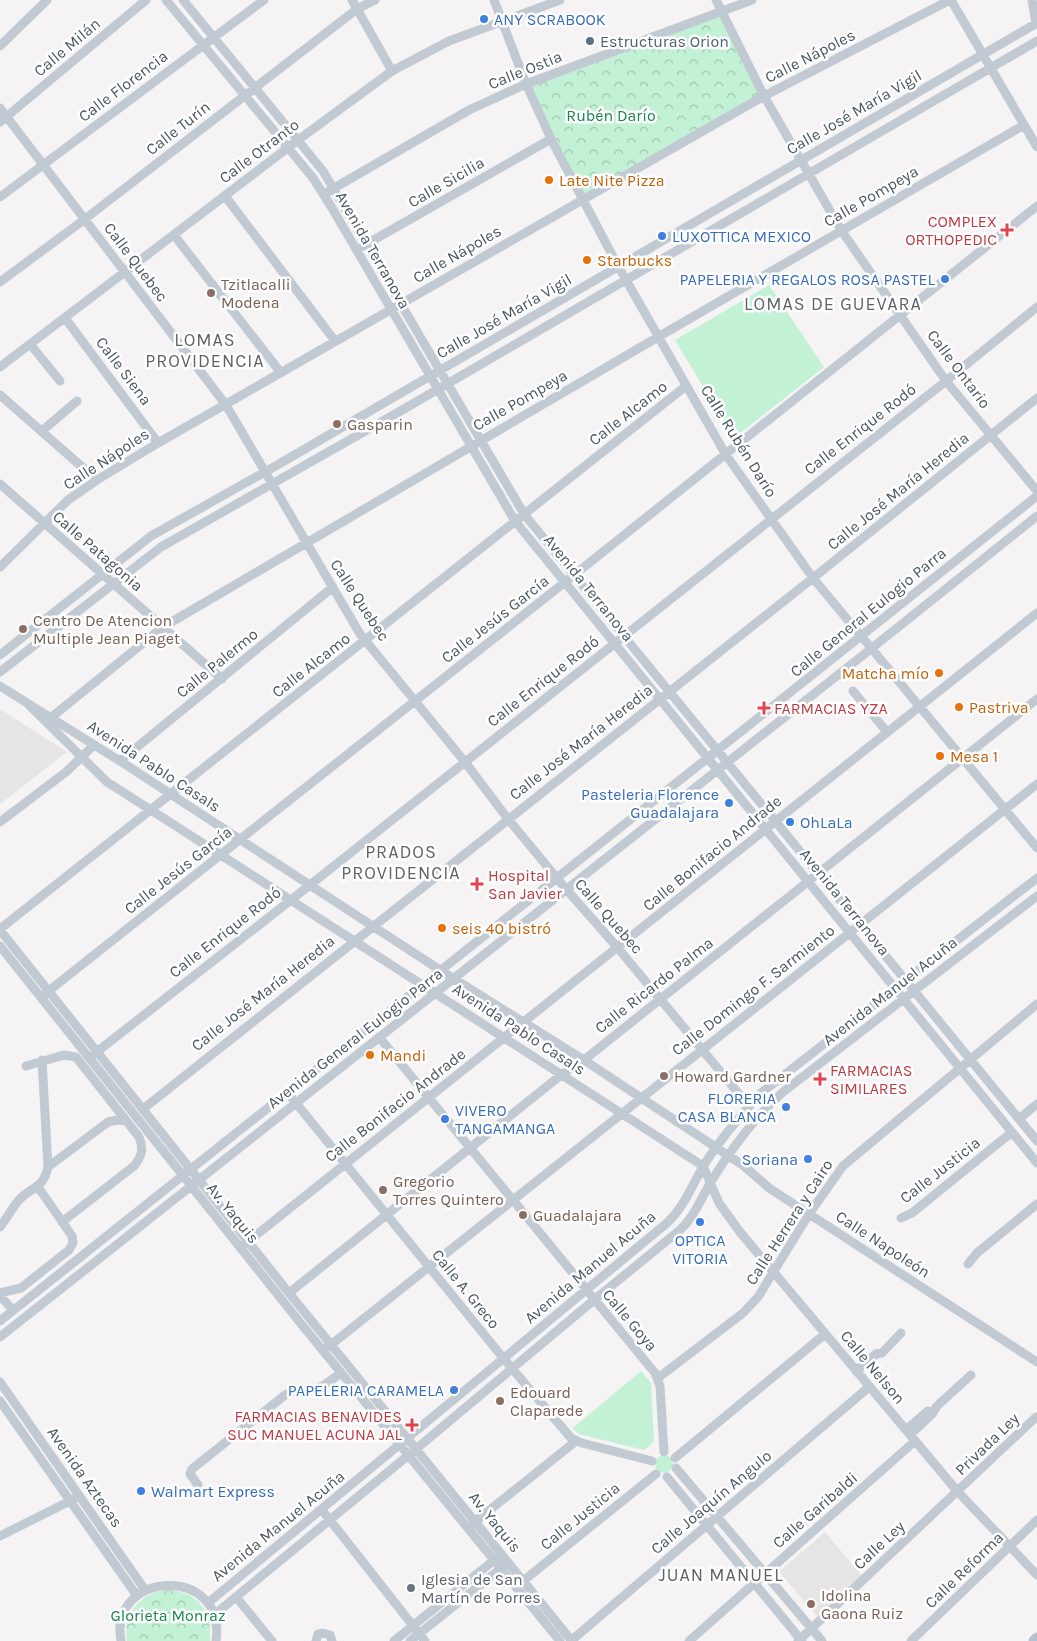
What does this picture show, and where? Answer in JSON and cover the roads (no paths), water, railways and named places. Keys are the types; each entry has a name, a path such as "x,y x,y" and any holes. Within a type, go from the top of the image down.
{"main road":[{"path":"1034,1641 1037,1638"}],"street":[{"path":"0,46 47,0"},
{"name":"Calle Milán","path":"3,119 146,0"},
{"name":"Avenida Terranova","path":"166,0 313,178 515,521 1037,1162"},
{"name":"Avenida Terranova","path":"183,0 323,171 524,514 1037,1141"},
{"name":"Calle Florencia","path":"0,197 264,0"},
{"path":"352,0 392,71"},
{"name":"Calle Turín","path":"0,282 85,219 357,9 375,0"},
{"name":"Calle Rubén Darío","path":"494,0 526,84 582,200 726,454 813,578 1037,848"},
{"name":"Calle Otranto","path":"0,367 298,140 392,71 449,41 560,0"},
{"name":"Calle Ontario","path":"716,0 764,96 841,230 946,381 1037,491"},
{"name":"Calle Ostia","path":"323,194 469,110 526,84 752,0"},
{"path":"950,0 1037,147"},
{"name":"Calle Nápoles","path":"0,567 68,500 158,443 764,96 950,0"},
{"path":"1032,0 1037,23"},
{"name":"Calle José María Vigil","path":"0,656 151,536 265,472 1037,23"},
{"name":"Calle José María Vigil","path":"0,672 161,547 448,383 1037,41"},
{"name":"Calle Quebec","path":"0,108 3,119 43,164 226,405 366,640 556,878 617,947 748,1106"},
{"name":"Calle Pompeya","path":"48,720 163,628 471,446 1024,125"},
{"name":"Calle Sicilia","path":"356,250 551,139"},
{"path":"225,196 335,341"},
{"name":"Calle Jesús García","path":"45,994 1037,206"},
{"path":"174,235 281,372"},
{"name":"Calle Enrique Rodó","path":"93,1055 310,885 1037,307"},
{"name":"Calle Siena","path":"65,318 158,443"},
{"path":"30,344 60,381"},
{"name":"Calle Alcamo","path":"0,930 686,386"},
{"path":"0,395 97,480"},
{"name":"Calle José María Heredia","path":"142,1109 813,578 1037,398"},
{"path":"42,431 77,402"},
{"name":"Calle Patagonia","path":"0,484 222,679"},
{"name":"Calle General Eulogio Parra","path":"718,750 1037,496"},
{"name":"Calle General Eulogio Parra","path":"728,762 1037,516"},
{"name":"Calle Palermo","path":"120,761 333,587"},
{"name":"Calle Bonifacio Andrade","path":"244,1244 1037,613"},
{"name":"Avenida Pablo Casals","path":"0,686 48,720 120,761 372,926 522,1023 584,1060 716,1147"},
{"path":"853,692 887,732"},
{"name":"Calle Ricardo Palma","path":"289,1293 386,1214 584,1060 1037,699"},
{"name":"Avenida Pablo Casals","path":"48,720 82,758 107,782 423,984 620,1114 704,1166"},
{"path":"0,822 82,758 94,745"},
{"name":"Avenida General Eulogio Parra","path":"0,1321 718,750"},
{"name":"Avenida General Eulogio Parra","path":"0,1337 728,762"},
{"name":"Calle Domingo F. Sarmiento","path":"323,1351 1037,784"},
{"name":"Avenida Manuel Acuña","path":"208,1603 400,1446 676,1215 716,1147 748,1106 779,1078 1037,878"},
{"name":"Avenida Manuel Acuña","path":"214,1615 687,1223 710,1184 752,1123 778,1097 1037,896"},
{"name":"Av. Yaquis","path":"0,930 45,994 183,1175 196,1183 224,1211 244,1244 289,1293 572,1641"},
{"name":"Av. Yaquis","path":"0,946 45,994"},
{"name":"Calle Herrera y Cairo","path":"658,1378 751,1305 758,1297 809,1214 843,1166 1037,1004"},
{"name":"Calle Goya","path":"379,1038 658,1378"},
{"path":"26,1066 64,1055 76,1057 126,1120 142,1144 143,1149 139,1161 134,1166 62,1222"},
{"name":"Av. Yaquis","path":"93,1055 142,1109 191,1169 196,1183 244,1244 323,1351 560,1641"},
{"path":"0,1227 18,1201 44,1181 48,1167 42,1060"},
{"name":"Calle A. Greco","path":"287,1092 566,1433 576,1441 652,1462"},
{"path":"108,1122 113,1111 112,1103"},
{"path":"1019,1119 1037,1104"},
{"path":"48,1167 108,1122 126,1120"},
{"name":"Calle Justicia","path":"972,1161 909,1208 901,1218 912,1213 1010,1130"},
{"name":"Calle Napoleón","path":"716,1147 744,1166 769,1188 1037,1362"},
{"name":"Calle Nelson","path":"704,1166 710,1184 724,1212 958,1492 1037,1575"},
{"path":"11,1312 0,1294 21,1288 72,1247 73,1240 38,1187"},
{"path":"1037,1204 977,1253 968,1264 979,1258 1037,1210"},
{"path":"79,1258 88,1268"},
{"path":"0,1300 11,1312"},
{"path":"675,1458 825,1334"},
{"path":"858,1373 876,1359 901,1334"},
{"path":"198,1485 190,1474 192,1469 285,1394 294,1390 315,1389 341,1373"},
{"name":"Calle Garibaldi","path":"689,1641 765,1574 910,1435 921,1421 971,1375"},
{"path":"658,1378 664,1452"},
{"name":"Avenida Aztecas","path":"0,1382 146,1590"},
{"name":"Calle Joaquín Angulo","path":"572,1641 869,1387"},
{"name":"Avenida Aztecas","path":"0,1400 137,1596"},
{"name":"Privada Ley","path":"958,1492 1036,1417"},
{"path":"467,1528 576,1441"},
{"path":"664,1452 671,1454 675,1458 676,1468 674,1473 667,1477 661,1477 656,1474 652,1468 652,1462 657,1454 664,1452"},
{"path":"676,1468 822,1641"},
{"name":"Calle Justicia","path":"523,1581 656,1474"},
{"path":"667,1477 800,1640"},
{"name":"Calle Ley","path":"800,1640 958,1492"},
{"path":"0,1536 80,1495"},
{"path":"322,1510 422,1637"},
{"name":"Calle Reforma","path":"912,1641 1037,1520"},
{"path":"394,1641 502,1554"},
{"path":"410,1641 422,1637 508,1562"},
{"path":"121,1641 122,1619 131,1603 146,1590 162,1584 179,1585 195,1592 208,1603 214,1615 217,1631 216,1641"},
{"path":"236,1597 272,1641"},
{"path":"316,1641 318,1634 322,1633 330,1635 332,1641"}],"place":[{"name":"ANY SCRABOOK","path":"484,19"},
{"name":"Estructuras Orion","path":"590,41"},
{"name":"Late Nite Pizza","path":"549,180"},
{"name":"COMPLEX ORTHOPEDIC","path":"1007,230"},
{"name":"LUXOTTICA MEXICO","path":"662,236"},
{"name":"Starbucks","path":"587,260"},
{"name":"PAPELERIA Y REGALOS ROSA PASTEL","path":"945,279"},
{"name":"Tzitlacalli Modena","path":"211,293"},
{"name":"Gasparin","path":"337,424"},
{"name":"Centro De Atencion Multiple Jean Piaget","path":"23,629"},
{"name":"Matcha mío","path":"939,673"},
{"name":"Pastriva","path":"959,707"},
{"name":"FARMACIAS YZA","path":"764,708"},
{"name":"Mesa 1","path":"940,756"},
{"name":"Pasteleria Florence Guadalajara","path":"729,803"},
{"name":"OhLaLa","path":"790,822"},
{"name":"Hospital San Javier","path":"477,884"},
{"name":"seis 40 bistró","path":"442,928"},
{"name":"Mandi","path":"370,1055"},
{"name":"Howard Gardner","path":"664,1076"},
{"name":"FARMACIAS SIMILARES","path":"820,1079"},
{"name":"FLORERIA CASA BLANCA","path":"786,1107"},
{"name":"VIVERO TANGAMANGA","path":"445,1119"},
{"name":"Soriana","path":"808,1159"},
{"name":"Gregorio Torres Quintero","path":"383,1190"},
{"name":"Guadalajara","path":"523,1215"},
{"name":"OPTICA VITORIA","path":"700,1222"},
{"name":"PAPELERIA CARAMELA","path":"454,1390"},
{"name":"Edouard Claparede","path":"500,1401"},
{"name":"FARMACIAS BENAVIDES SUC MANUEL ACUNA JAL","path":"412,1425"},
{"name":"Walmart Express","path":"141,1491"},
{"name":"Iglesia de San Martín de Porres","path":"411,1588"},
{"name":"Idolina Gaona Ruiz","path":"811,1604"}],"district":[{"name":"LOMAS DE GUEVARA","path":"833,304"},
{"name":"LOMAS PROVIDENCIA","path":"205,350"},
{"name":"PRADOS PROVIDENCIA","path":"401,862"},
{"name":"JUAN MANUEL","path":"721,1575"}],"park label":[{"name":"Rubén Darío","path":"611,115"},
{"name":"Glorieta Monraz","path":"168,1615"}]}
